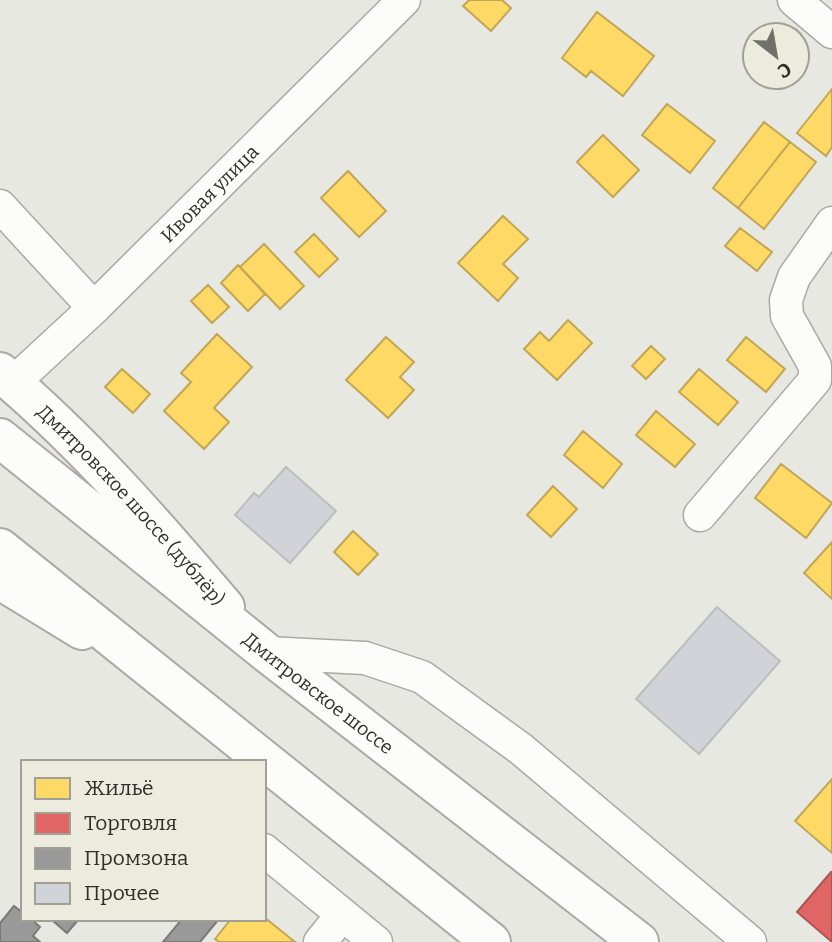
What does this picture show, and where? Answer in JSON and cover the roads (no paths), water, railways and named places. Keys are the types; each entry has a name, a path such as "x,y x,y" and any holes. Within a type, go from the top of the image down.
{"main road":[{"name":"Дмитровское шоссе (дублёр)","path":"7,377 98,465 171,543 262,648"},
{"name":"Дмитровское шоссе","path":"0,438 262,648 639,942"},
{"path":"0,548 264,760"},
{"path":"0,580 166,682"},
{"path":"266,762 491,942"}],"street":[{"name":"Ивовая улица","path":"7,377 94,308 404,0"},
{"path":"794,0 832,32"},
{"path":"0,206 94,308"},
{"path":"700,515 815,380 815,366 787,316 786,300 794,277 832,223"},
{"path":"262,648 365,658 422,677 521,748 750,942"},
{"path":"266,852 376,942"},
{"path":"320,942 342,915"}]}
